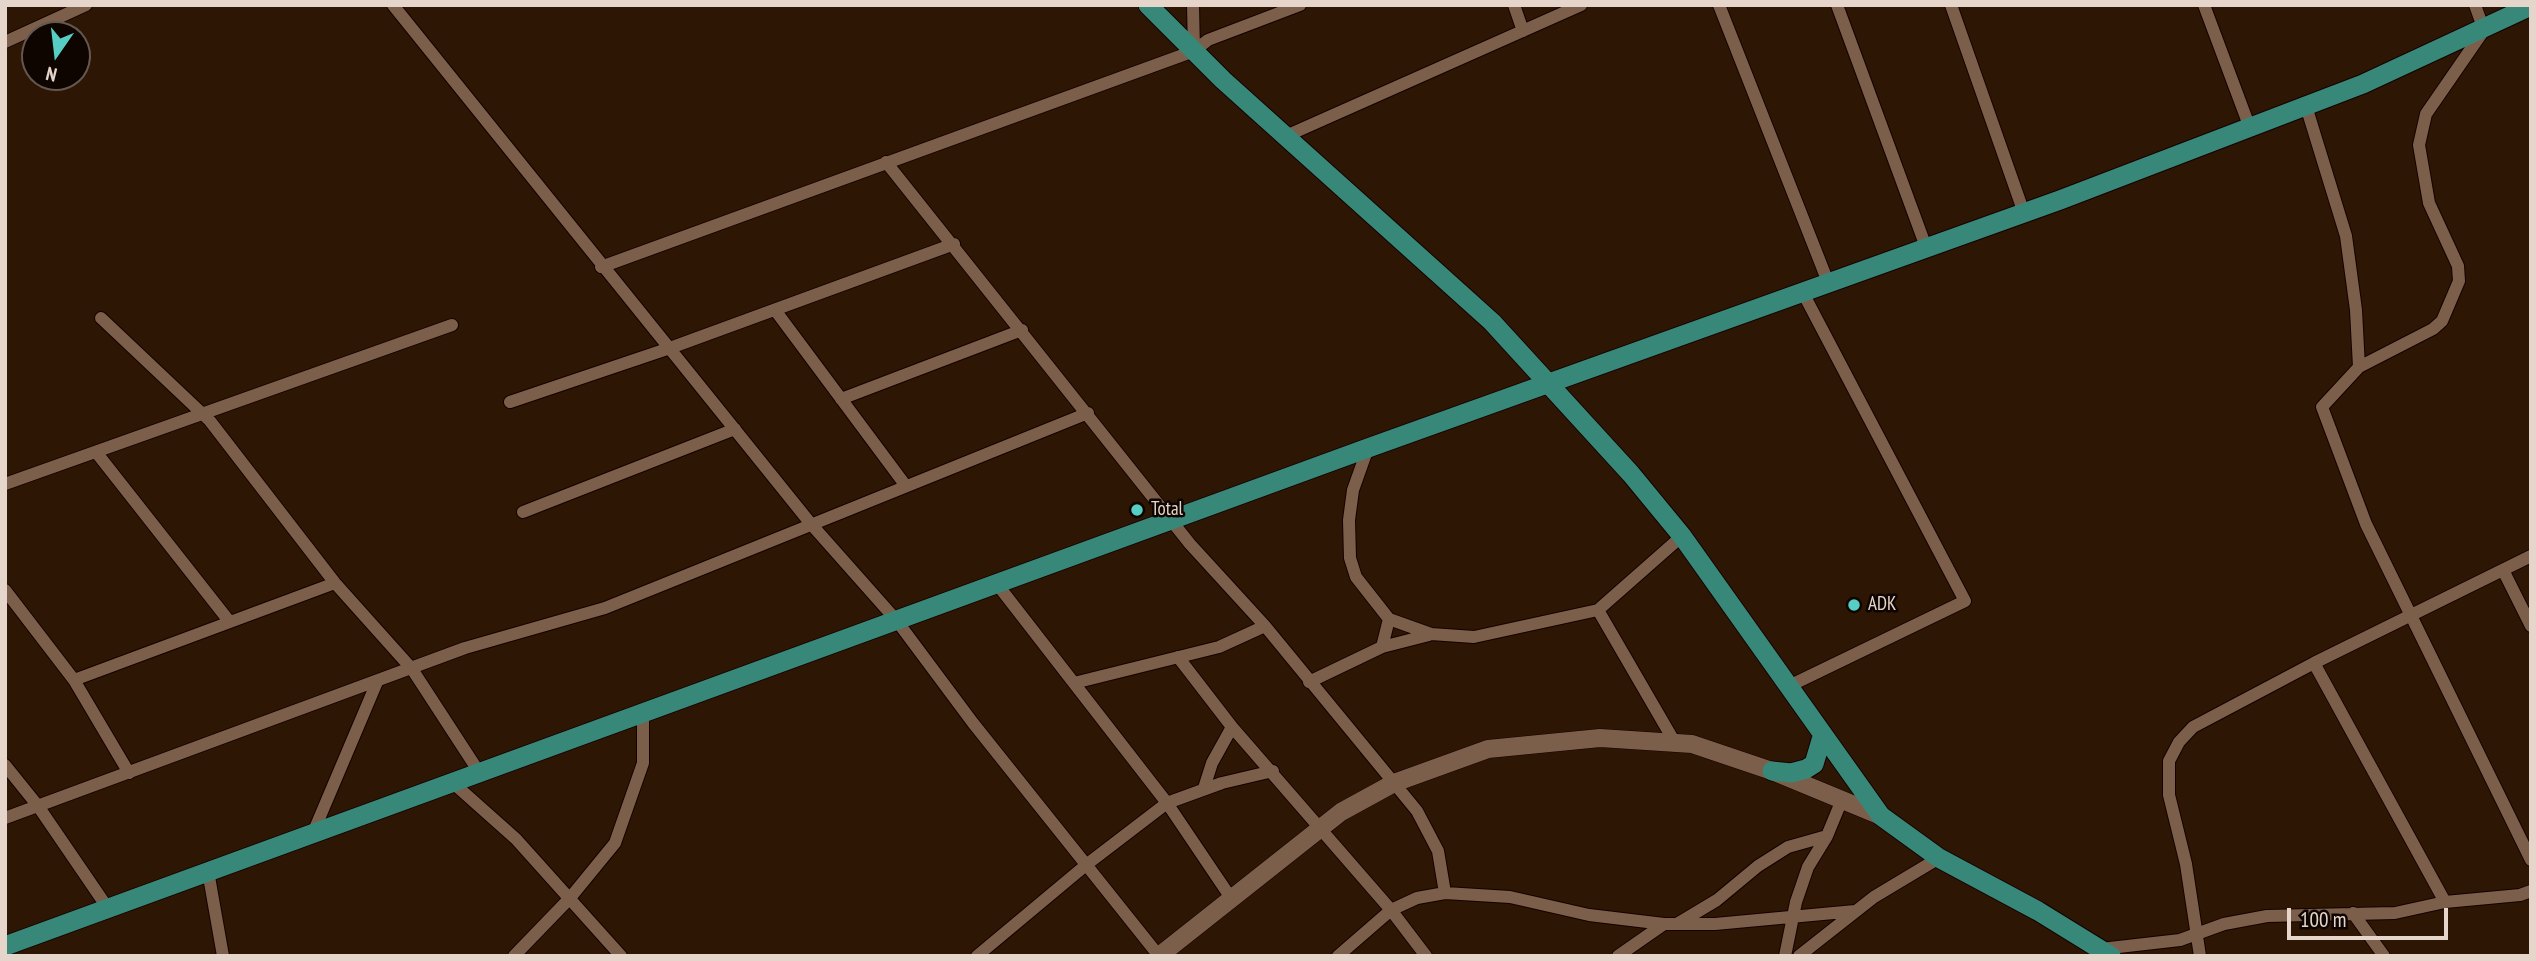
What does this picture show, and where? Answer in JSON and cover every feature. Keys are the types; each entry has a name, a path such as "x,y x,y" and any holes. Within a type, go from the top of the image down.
{"main road":[{"path":"1148,5 1286,136 1492,322 1549,384 1682,536 1822,737 1881,816"},
{"path":"5,946 1368,448 2024,213 2306,106 2484,30 2531,6"},
{"path":"1772,771 1791,773 1807,769 1814,764 1822,737"},
{"path":"1159,956 1320,826 1394,783 1488,750 1600,738 1674,741 1726,754 1772,771 1840,802 1881,816 1939,858 2106,952"}],"street":[{"path":"5,42 86,5"},
{"path":"393,5 601,267 670,348 811,524 897,621 1159,956"},
{"path":"1193,5 1194,51"},
{"path":"601,267 1194,51 1208,40 1300,5"},
{"path":"1514,5 1523,31"},
{"path":"1286,136 1581,5"},
{"path":"1719,5 1828,282"},
{"path":"1837,5 1926,247"},
{"path":"1951,5 2024,213"},
{"path":"2204,5 2250,128"},
{"path":"2475,5 2484,30 2426,114 2419,145 2429,203 2458,266 2459,281 2452,300 2442,321 2433,330 2359,367 2322,407 2366,524 2531,860"},
{"path":"2306,106 2346,236 2356,310 2359,367"},
{"path":"886,162 1219,579 1265,626 1394,783 1432,836 1438,851 1445,893"},
{"path":"510,402 670,348 954,244"},
{"path":"1787,687 1965,601 1802,291"},
{"path":"775,310 906,486"},
{"path":"101,318 202,414 335,583 412,669 479,772"},
{"path":"5,484 452,325"},
{"path":"841,399 1022,330"},
{"path":"5,818 465,648 605,608 1088,413"},
{"path":"523,512 735,429"},
{"path":"1368,448 1353,490 1349,520 1350,558 1364,590 1389,619 1431,635"},
{"path":"96,452 229,621"},
{"path":"1309,682 1382,647 1431,635 1474,637 1598,610 1682,536"},
{"path":"2200,956 2186,864 2169,795 2169,761 2179,742 2193,727 2314,663 2531,556"},
{"path":"2503,570 2531,626"},
{"path":"74,680 335,583"},
{"path":"997,584 1167,803 1231,898"},
{"path":"5,590 74,680 129,773"},
{"path":"1598,610 1674,741"},
{"path":"1382,647 1389,619"},
{"path":"1074,683 1219,647 1265,626"},
{"path":"1178,657 1232,727 1320,826 1426,956"},
{"path":"2314,663 2445,902"},
{"path":"313,833 377,682"},
{"path":"514,956 570,898 615,844 643,763 643,713"},
{"path":"1204,788 1212,763 1232,727"},
{"path":"5,765 38,806 107,907"},
{"path":"977,956 1086,865 1167,803 1204,788 1273,771"},
{"path":"452,782 516,839 621,956"},
{"path":"1785,956 1792,916 1808,867 1827,836 1840,802"},
{"path":"1618,956 1670,924 1717,900 1758,866 1788,847 1827,836"},
{"path":"1799,956 1855,911 1939,858"},
{"path":"208,871 223,956"},
{"path":"2106,952 2195,935 2224,924 2267,916 2395,913 2445,902 2520,895 2531,891"},
{"path":"1338,956 1391,910 1417,898 1445,893 1510,897 1589,915 1670,924 1715,924 1855,911"},
{"path":"2353,913 2384,956"}],"place":[{"name":"Total","path":"1137,510"},
{"name":"ADK","path":"1854,605"}]}
